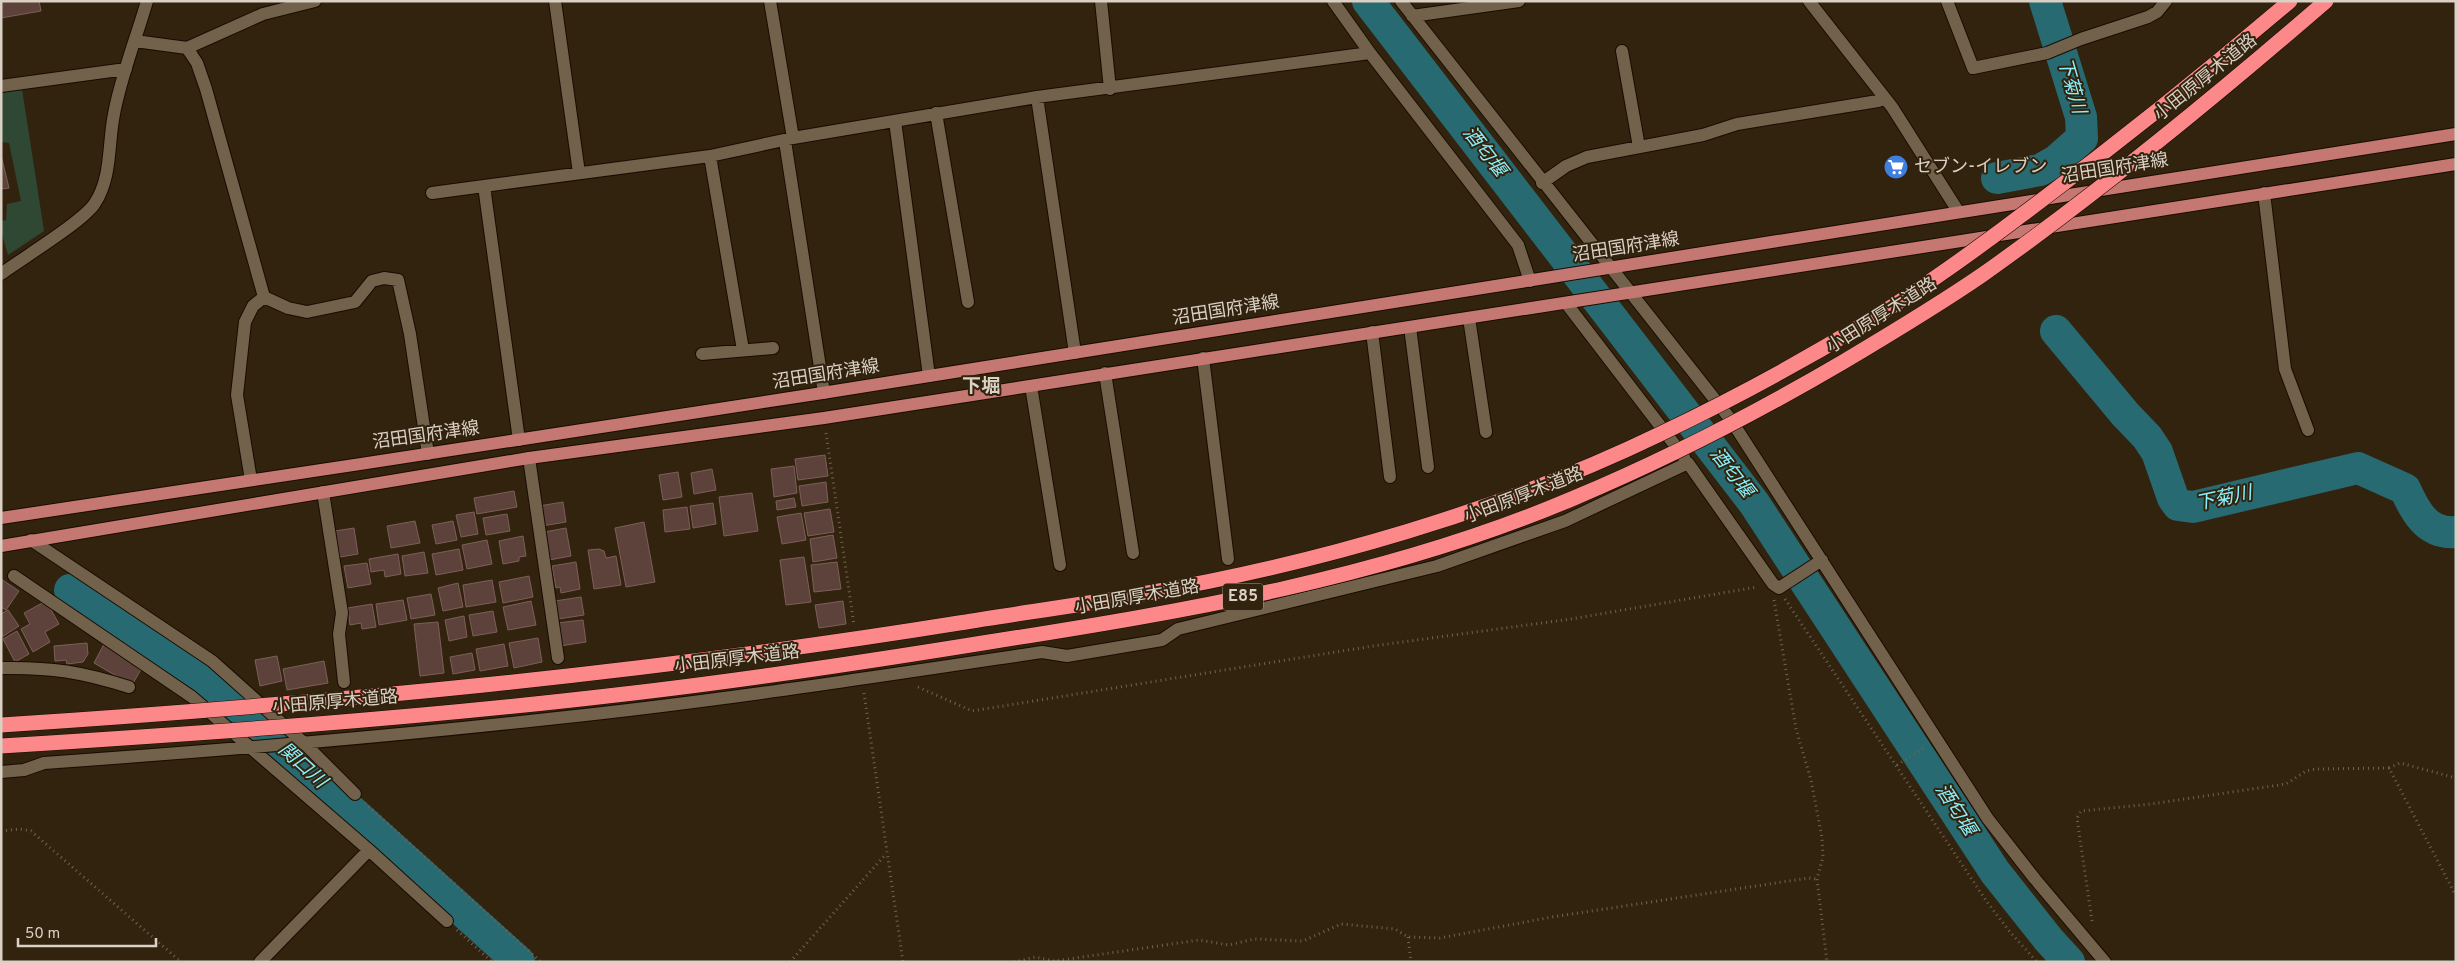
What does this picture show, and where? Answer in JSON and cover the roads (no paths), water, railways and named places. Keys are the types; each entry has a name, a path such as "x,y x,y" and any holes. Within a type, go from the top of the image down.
{"highway":[{"name":"小田原厚木道路","path":"1,725 212,711 613,671 834,643 1147,593 1294,562 1437,521 1559,478 1656,436 1782,372 1872,320 1959,261 2104,154 2290,1"},
{"name":"小田原厚木道路","path":"1,746 239,731 584,698 839,666 1150,616 1298,586 1446,545 1569,501 1669,456 1787,394 1881,340 1979,277 2118,174 2326,1"}],"main road":[{"name":"沼田国府津線","path":"1,518 824,393 1612,268 1958,210 2456,134"},
{"name":"沼田国府津線","path":"1,546 529,458 824,418 2456,164"}],"street":[{"path":"1,274 77,220 95,203 106,174 113,116 147,1"},
{"path":"135,41 187,48 263,14 315,1"},
{"path":"555,1 579,173"},
{"path":"770,1 824,393"},
{"path":"1101,1 1110,89"},
{"path":"1333,1 1370,53 1518,245 1530,281"},
{"path":"1401,1 1542,183 1612,268 1626,294 1731,420 1988,819 2105,962"},
{"path":"1412,16 1519,1"},
{"path":"1809,1 1883,98 1892,107 1958,210"},
{"path":"1947,1 1973,68 2047,53 2081,39 2148,17 2157,12 2166,1"},
{"path":"187,48 197,63 206,88 264,297 288,308 307,312 355,302 372,281 384,278 398,280 410,334 428,454"},
{"path":"1622,51 1639,147"},
{"path":"432,193 710,156 789,139 1037,97 1110,89 1370,53"},
{"path":"1,86 126,69"},
{"path":"1037,97 1075,353"},
{"path":"1542,183 1566,166 1587,157 1703,135 1737,124 1814,113 1878,101 1883,98"},
{"path":"936,113 968,302"},
{"path":"895,121 929,376"},
{"path":"710,156 743,350"},
{"path":"484,186 519,440"},
{"path":"2264,193 2285,369 2308,430"},
{"path":"251,480 237,395 245,322 253,306 264,297"},
{"path":"1566,303 1688,463 1776,586 1822,560"},
{"path":"1469,318 1486,432"},
{"path":"1410,327 1428,467"},
{"path":"1372,332 1390,477"},
{"path":"702,354 773,348"},
{"path":"1203,358 1228,559"},
{"path":"1105,373 1133,553"},
{"path":"1031,386 1060,565"},
{"path":"529,458 558,658"},
{"path":"1,772 24,770 44,763 252,749 558,718 862,679 1042,652 1067,656 1162,640 1178,629 1437,566 1565,521 1688,463"},
{"path":"323,492 342,613 339,634 344,682"},
{"path":"31,540 212,661 355,794"},
{"path":"14,576 192,697 369,850 447,921"},
{"path":"1,668 40,667 86,674 129,687"},
{"path":"260,962 369,850"}],"waterway":[{"name":"酒匂堰","path":"1368,1 1754,503 1995,872 2048,939 2069,962"},
{"name":"下菊川","path":"1997,178 2040,170 2056,161 2082,138 2081,117 2045,1"},
{"name":"下菊川","path":"2056,331 2125,414 2147,437 2157,452 2173,498 2178,505 2193,507 2358,468 2405,489 2418,513 2430,526 2437,530 2456,532"},
{"name":"関口川","path":"70,590 202,676 519,962"}],"place":[{"name":"セブン-イレブン","path":"1896,167"}],"district":[{"name":"下堀","path":"981,387"}]}
